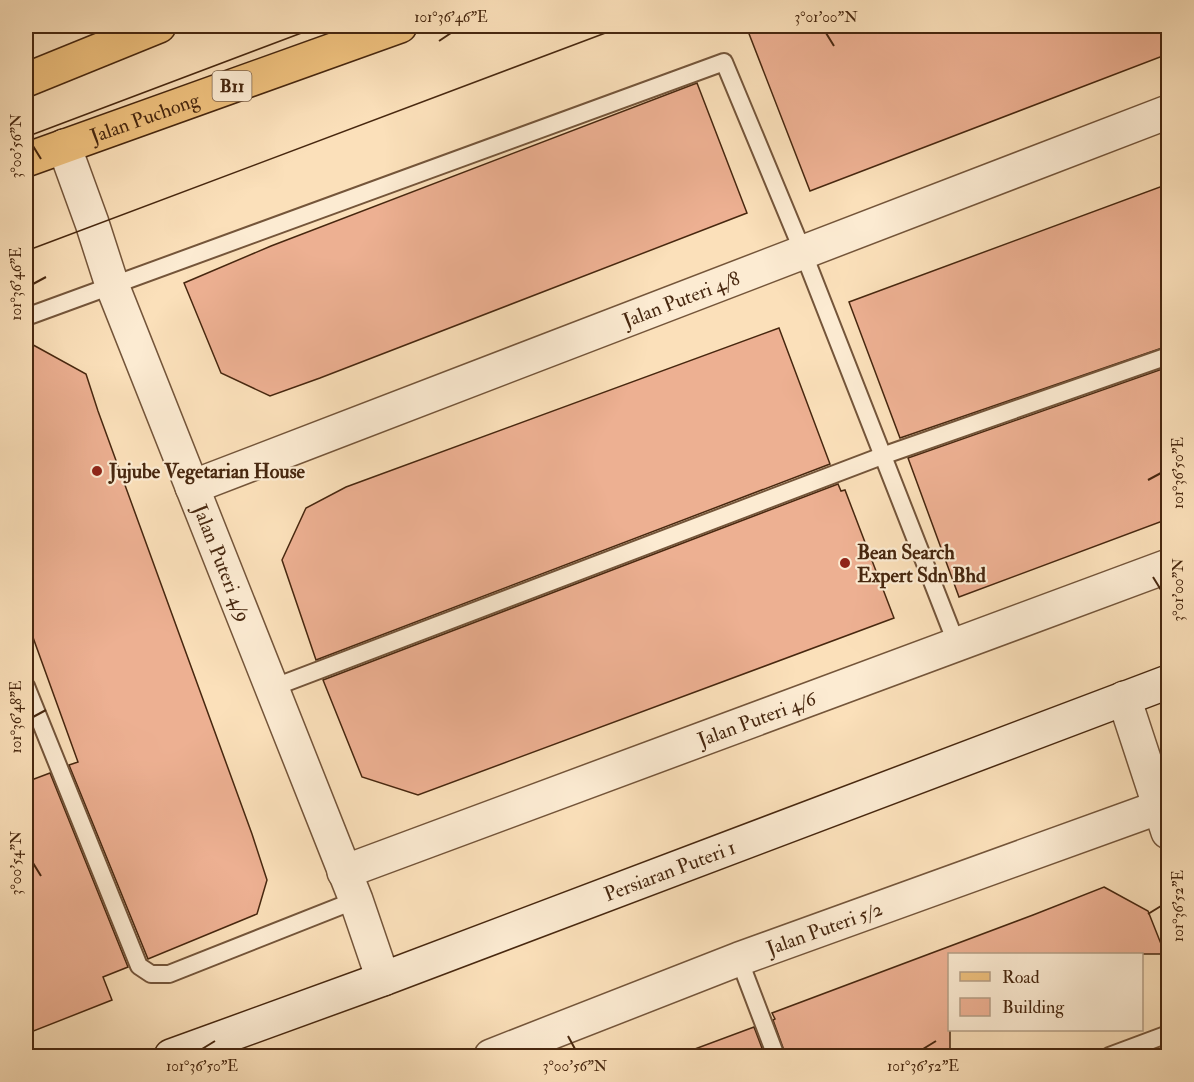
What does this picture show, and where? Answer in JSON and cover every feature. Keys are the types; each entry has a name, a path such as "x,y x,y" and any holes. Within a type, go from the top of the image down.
{"main road":[{"path":"26,80 159,26"},
{"name":"Jalan Puchong","path":"26,160 400,26"}],"street":[{"name":"Jalan Puteri 4/8","path":"192,487 1168,112"},
{"name":"Jalan Puteri 4/9","path":"64,146 112,285 350,886 383,979"},
{"name":"Jalan Puteri 4/6","path":"350,886 957,645 1168,566"},
{"name":"Persiaran Puteri 1","path":"171,1056 383,979 1168,682"},
{"path":"1124,698 1165,814"},
{"name":"Jalan Puteri 5/2","path":"491,1056 739,959 1165,814"}],"lane":[{"path":"26,317 724,62 803,252 957,645"},
{"path":"272,688 882,456 1168,356"},
{"path":"26,686 139,966 151,974 170,974 350,886"},
{"path":"739,959 776,1056"},
{"path":"1109,1056 1168,1034"}],"building":[{"path":"746,26 1168,26 1168,54 810,191"},
{"path":"697,83 747,213 270,396 221,373 184,283 271,246"},
{"path":"1168,184 1168,346 900,438 849,302"},
{"path":"779,328 830,464 316,660 282,560 306,508 346,487"},
{"path":"26,341 86,374 267,880 257,914 148,959 69,765 78,762 26,618"},
{"path":"1168,367 1168,519 959,597 908,458"},
{"path":"838,484 841,491 845,490 894,618 418,795 362,777 323,680"},
{"path":"50,773 128,967 103,977 112,1000 26,1034 26,782"},
{"path":"1104,887 1148,911 1165,954 948,953 950,1056 786,1056 772,1013"},
{"path":"754,1027 765,1056 684,1056 684,1053"}],"tram line":[{"path":"26,137 320,26"},
{"path":"26,251 624,26"}],"place":[{"name":"Jujube Vegetarian House","path":"97,471"},
{"name":"Bean Search Expert Sdn Bhd","path":"845,563"}]}
